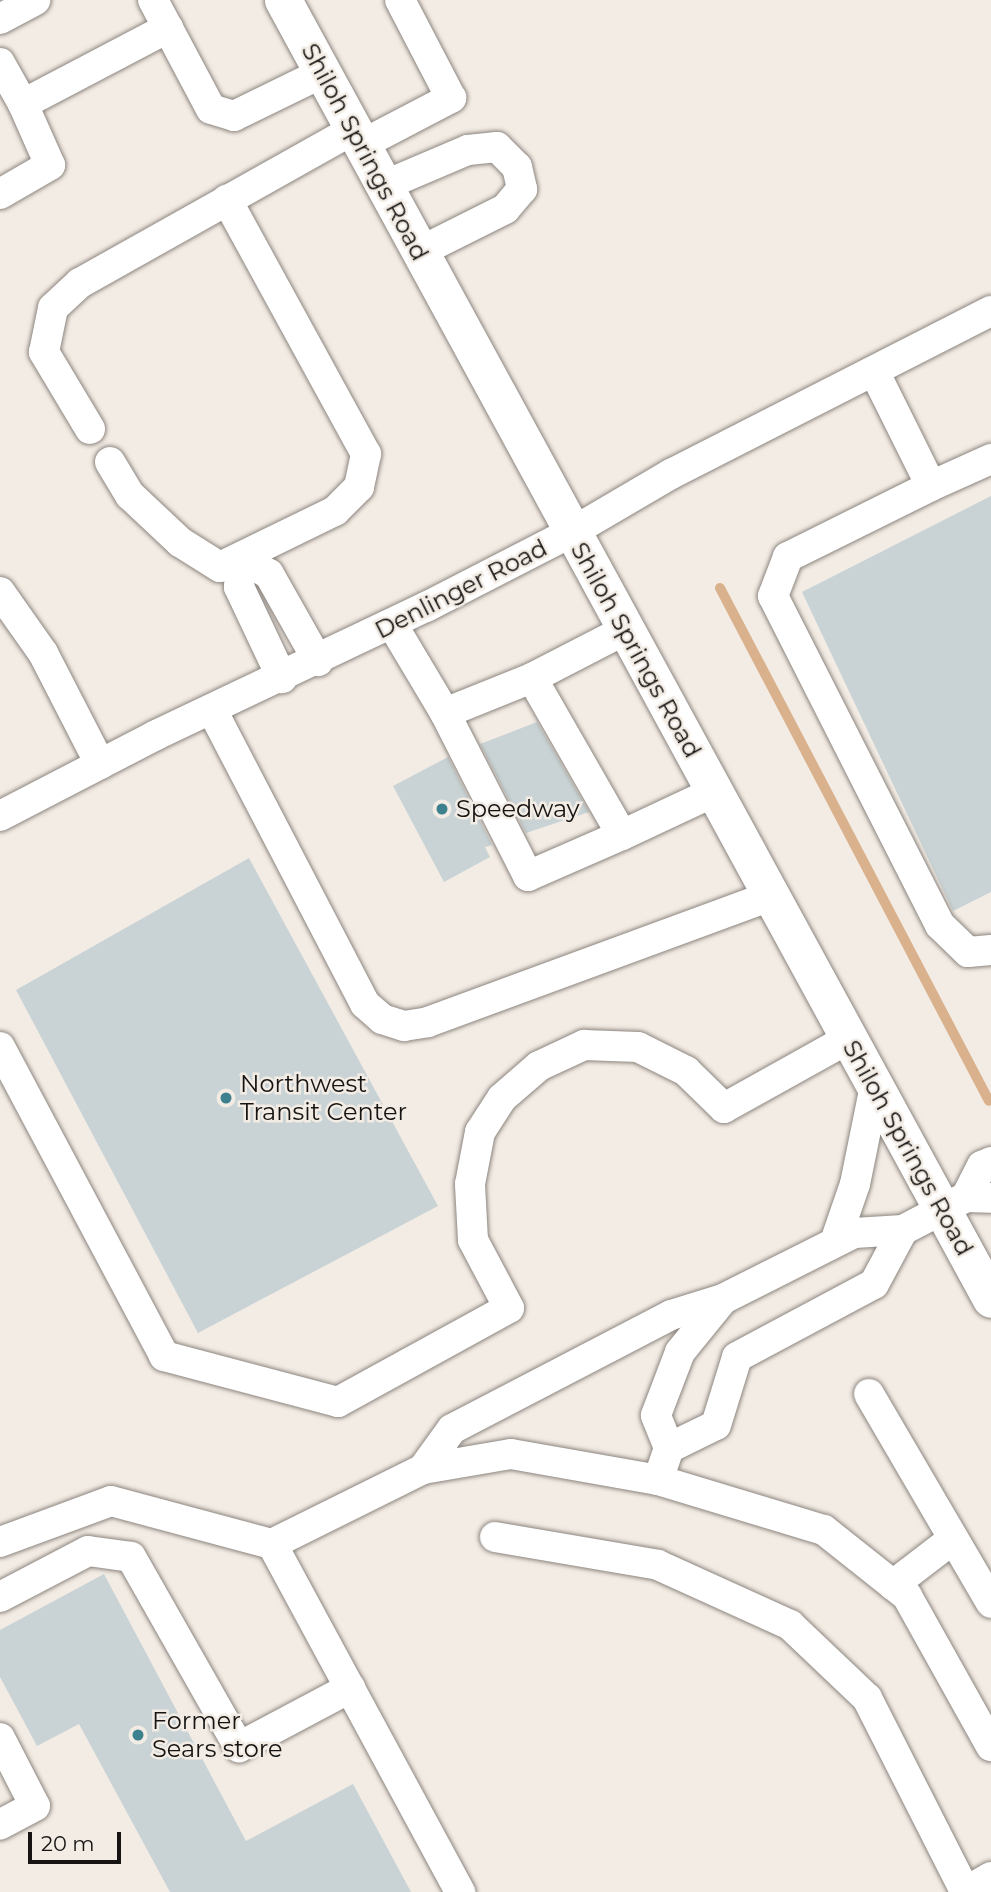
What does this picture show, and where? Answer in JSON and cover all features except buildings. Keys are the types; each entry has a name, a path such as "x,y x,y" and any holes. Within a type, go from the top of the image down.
{"main road":[{"name":"Shiloh Springs Road","path":"283,0 848,1039 875,1086 966,1201 991,1299"}],"street":[{"path":"0,19 35,0"},
{"path":"153,0 211,109 234,116 322,73"},
{"path":"90,429 44,352 53,308 80,283 228,200 357,137 451,98 400,0"},
{"path":"23,104 168,28"},
{"path":"0,63 23,104 50,165 0,194"},
{"path":"383,186 468,150 497,148 517,167 522,189 505,209 419,252"},
{"path":"110,462 130,495 180,542 220,567 335,511 359,487 366,454 228,200"},
{"name":"Denlinger Road","path":"0,816 100,764 318,661 572,532 671,474 991,311"},
{"path":"874,371 931,486"},
{"path":"991,459 788,557 773,596 940,925 968,952 991,950"},
{"path":"241,558 269,574 318,661"},
{"path":"241,558 239,587 282,678"},
{"path":"0,593 43,653 100,764"},
{"path":"391,624 445,713 528,876 714,792"},
{"path":"445,713 532,678 625,630"},
{"path":"532,678 622,835"},
{"path":"212,710 365,1004 382,1019 404,1026 428,1023 770,896"},
{"path":"0,1047 164,1356 338,1402 509,1308 473,1240 470,1184 481,1132 502,1098 539,1066 584,1045 638,1047 686,1071 724,1108 848,1039"},
{"path":"835,1242 855,1184 875,1086"},
{"path":"423,1469 452,1429 671,1315 723,1299 854,1233 904,1230 966,1201 982,1166 991,1162"},
{"path":"669,1448 716,1424 737,1357 874,1284 904,1230"},
{"path":"658,1480 669,1448 656,1415 680,1352 723,1299"},
{"path":"869,1394 991,1602"},
{"path":"0,1542 111,1501 272,1544 423,1469 511,1454 658,1480 824,1530 907,1596 991,1746"},
{"path":"495,1537 658,1565 790,1625 867,1698 965,1891 991,1877"},
{"path":"893,1585 953,1539"},
{"path":"272,1544 460,1892"},
{"path":"0,1597 88,1551 131,1557 239,1747 350,1688"},
{"path":"0,1738 35,1805 0,1825"}],"waterway":[{"path":"720,588 989,1101"}],"place":[{"name":"Speedway","path":"442,809"},
{"name":"Northwest Transit Center","path":"226,1098"},
{"name":"Former Sears store","path":"138,1735"}]}
